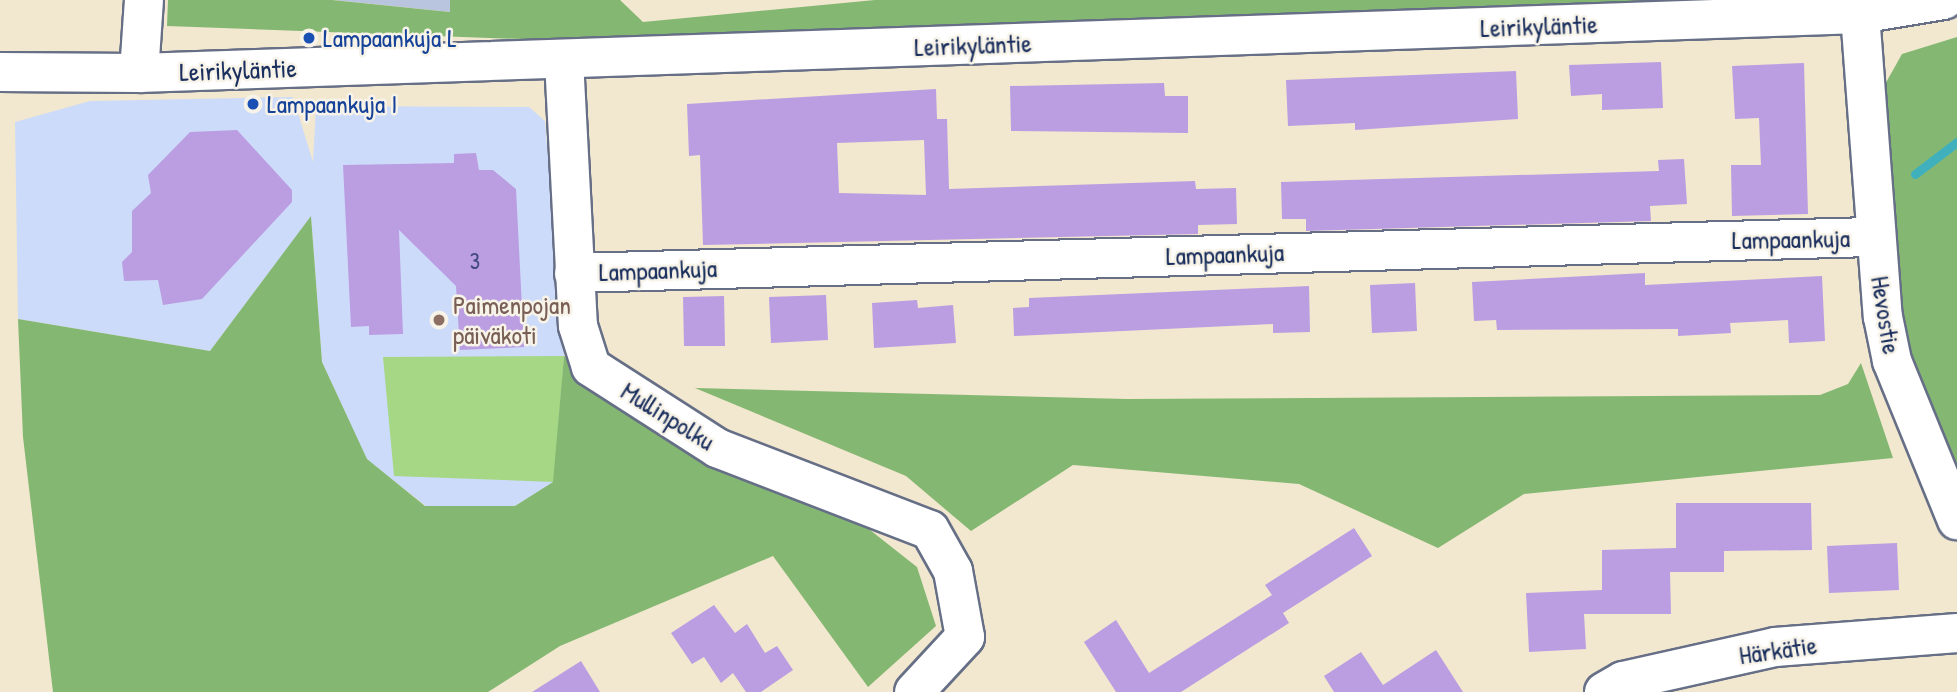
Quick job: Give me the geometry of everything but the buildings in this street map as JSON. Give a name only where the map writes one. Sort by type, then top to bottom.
[{"type":"street","points":[[139,73],[145,0]]},
{"type":"street","name":"Leirikyläntie","points":[[0,72],[139,73],[564,60],[1860,15],[1944,0]]},
{"type":"street","name":"Hevostie","points":[[1860,15],[1875,237],[1892,361],[1957,520]]},
{"type":"street","name":"Mullinpolku","points":[[564,60],[574,273],[591,367],[717,448],[930,530],[953,571],[965,637],[914,692]]},
{"type":"street","name":"Lampaankuja","points":[[574,273],[1875,237]]},
{"type":"street","name":"Härkätie","points":[[1604,692],[1622,681],[1775,647],[1957,633]]},
{"type":"shaded area","points":[[333,0],[450,0],[451,12]]},
{"type":"shaded area","points":[[293,97],[313,162],[316,106],[529,107],[545,121],[564,356],[554,482],[515,506],[426,506],[367,460],[322,362],[311,217],[210,351],[18,319],[15,122],[90,101]]},
{"type":"green space","points":[[168,0],[332,0],[450,12],[450,0],[620,0],[643,22],[875,0],[1884,0],[573,41],[167,26]]},
{"type":"green space","points":[[1957,37],[1957,469],[1902,338],[1883,88],[1902,54]]},
{"type":"green space","points":[[311,216],[322,362],[367,459],[425,506],[515,506],[553,482],[564,356],[643,420],[851,515],[917,567],[936,626],[868,687],[773,556],[560,646],[488,692],[53,692],[23,437],[18,319],[210,351]]},
{"type":"green space","points":[[564,356],[554,482],[394,476],[383,357]]},
{"type":"green space","points":[[1861,363],[1893,458],[1524,494],[1438,548],[1299,484],[1073,465],[971,531],[906,476],[695,388],[1127,399],[1820,395],[1848,384]]},
{"type":"waterway","points":[[1915,174],[1957,142]]},
{"type":"place","name":"Lampaankuja L","points":[[309,38]]},
{"type":"place","name":"Lampaankuja I","points":[[253,104]]},
{"type":"place","name":"Paimenpojan päiväkoti","points":[[439,320]]}]
